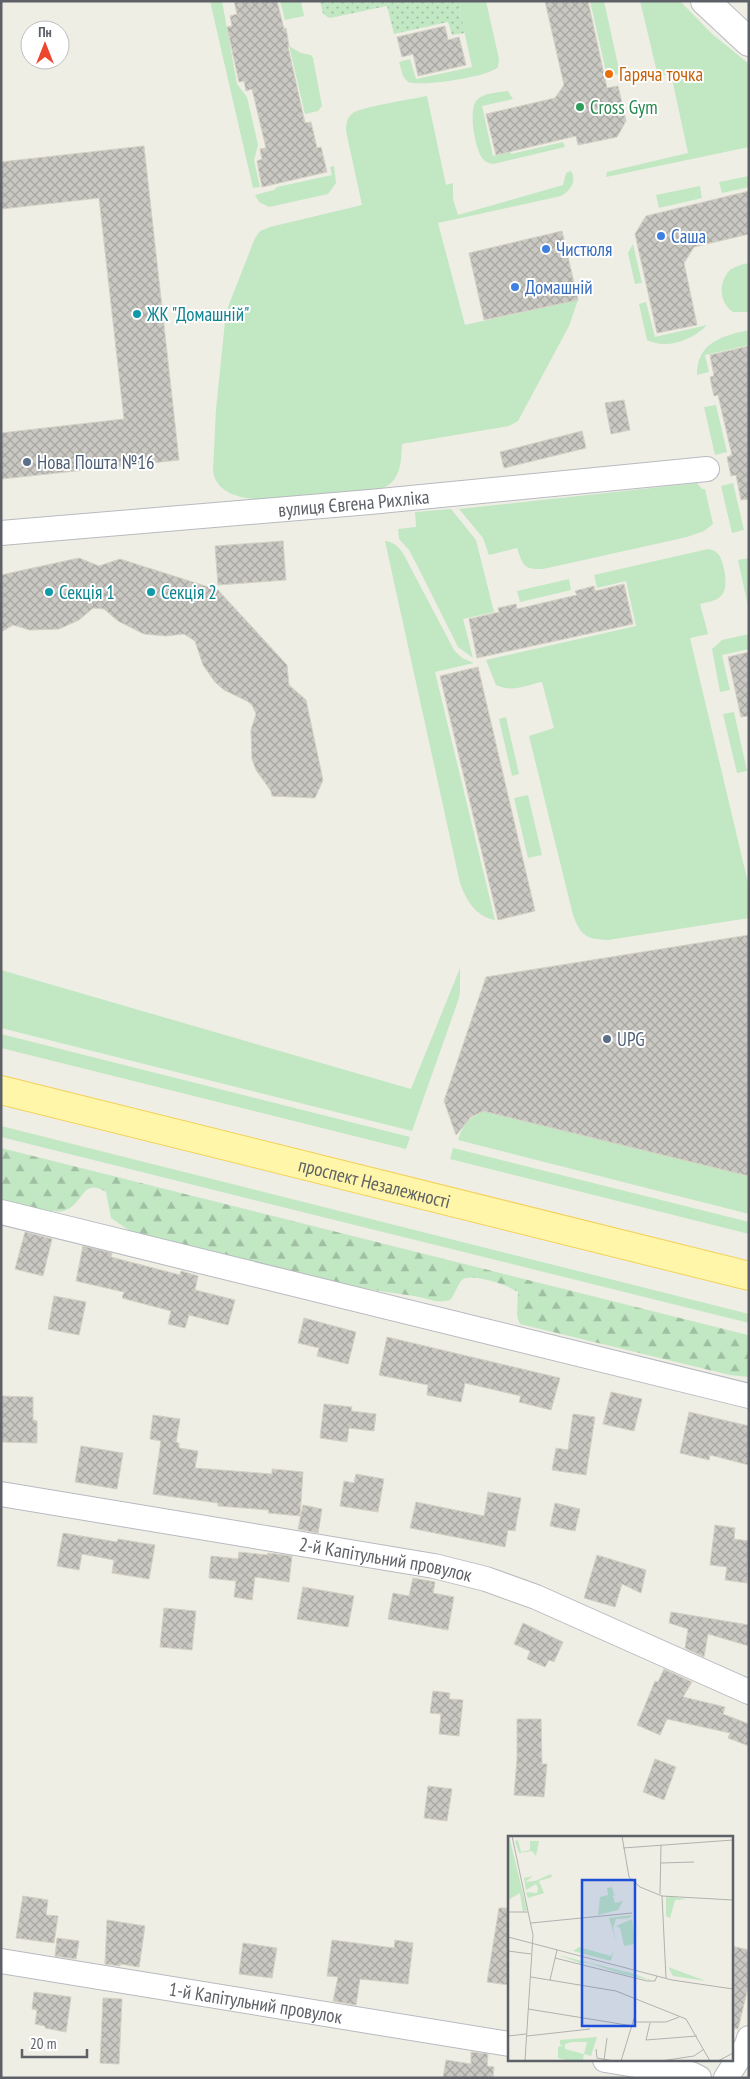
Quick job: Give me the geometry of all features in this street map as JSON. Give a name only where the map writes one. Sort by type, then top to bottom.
[{"type":"main road","name":"проспект Незалежності","points":[[1,1090],[749,1276]]},
{"type":"street","points":[[705,1],[749,42]]},
{"type":"street","name":"вулиця Євгена Рихліка","points":[[1,533],[370,502],[706,469]]},
{"type":"street","points":[[1,1212],[749,1396]]},
{"type":"street","name":"2-й Капітульний провулок","points":[[1,1494],[434,1566],[486,1580],[536,1597],[749,1692]]},
{"type":"street","name":"1-й Капітульний провулок","points":[[1,1961],[508,2044]]},
{"type":"street","points":[[726,2078],[743,2052],[749,2038]]},
{"type":"street","points":[[617,2062],[691,2074],[699,2078]]},
{"type":"green space","points":[[210,1],[222,1],[237,84],[247,97],[258,145],[254,160],[260,187],[253,188]]},
{"type":"green space","points":[[280,1],[301,1],[304,16],[285,20]]},
{"type":"green space","points":[[320,1],[460,1],[461,7],[459,8],[465,33],[452,35],[448,22],[394,34],[387,6],[330,18],[323,14]]},
{"type":"green space","points":[[460,1],[486,1],[499,59],[498,67],[482,74],[454,80],[426,83],[408,82],[403,76],[399,62],[410,59],[416,79],[472,67],[459,7],[461,7]]},
{"type":"green space","points":[[590,1],[604,1],[620,74],[607,76]]},
{"type":"green space","points":[[640,1],[681,2],[711,33],[749,64],[749,147],[606,177],[607,172],[688,153],[671,74],[658,76]]},
{"type":"green space","points":[[289,46],[301,53],[311,55],[313,58],[322,106],[318,111],[305,114]]},
{"type":"green space","points":[[508,91],[513,99],[482,106],[493,156],[510,152],[511,154],[563,142],[565,147],[493,164],[484,160],[477,147],[473,129],[473,110],[475,104],[484,95]]},
{"type":"green space","points":[[427,96],[446,185],[453,183],[453,199],[458,215],[563,185],[566,173],[571,171],[573,175],[572,185],[561,196],[438,223],[465,325],[578,300],[569,326],[518,421],[509,426],[402,444],[399,470],[395,479],[386,487],[359,493],[278,500],[260,500],[228,492],[218,483],[213,470],[216,409],[225,322],[228,307],[255,238],[260,231],[270,227],[362,205],[346,131],[349,117],[353,113],[366,108]]},
{"type":"green space","points":[[334,166],[336,183],[328,194],[269,207],[259,202],[255,195],[274,190],[277,187],[332,175],[330,167]]},
{"type":"green space","points":[[749,176],[749,187],[722,193],[719,182]]},
{"type":"green space","points":[[700,186],[702,198],[659,208],[656,195]]},
{"type":"green space","points":[[633,244],[642,283],[635,284],[628,253]]},
{"type":"green space","points":[[749,263],[749,312],[733,312],[728,308],[723,298],[723,280],[730,270],[739,265]]},
{"type":"green space","points":[[646,302],[655,337],[707,325],[695,335],[671,344],[655,343],[647,340],[639,304]]},
{"type":"green space","points":[[749,330],[749,345],[705,355],[709,372],[697,375],[701,355],[706,348],[721,338]]},
{"type":"green space","points":[[716,405],[727,452],[715,455],[704,407]]},
{"type":"green space","points":[[697,483],[702,489],[705,489],[713,524],[704,531],[687,537],[543,569],[531,569],[525,565],[517,548],[489,555],[483,538],[459,509]]},
{"type":"green space","points":[[733,483],[744,530],[732,533],[721,486]]},
{"type":"green space","points":[[451,509],[476,540],[494,612],[463,619],[473,658],[458,647],[409,550],[399,539],[398,529],[416,527],[415,512]]},
{"type":"green space","points":[[385,541],[394,544],[403,554],[454,650],[462,658],[474,663],[435,672],[495,920],[482,915],[473,907],[465,896],[460,883]]},
{"type":"green space","points":[[708,549],[716,552],[721,559],[725,575],[724,591],[718,599],[700,604],[708,634],[690,638],[749,887],[749,918],[608,940],[594,939],[582,932],[573,915],[529,736],[554,728],[542,682],[513,688],[496,685],[486,660],[636,626],[626,581],[597,588],[594,575]]},
{"type":"green space","points":[[749,558],[749,611],[738,560]]},
{"type":"green space","points":[[569,579],[571,590],[520,602],[517,591]]},
{"type":"green space","points":[[749,634],[749,649],[722,655],[730,690],[720,692],[712,649],[722,640]]},
{"type":"green space","points":[[734,712],[747,771],[737,773],[723,714]]},
{"type":"green space","points":[[506,717],[519,774],[512,776],[499,719]]},
{"type":"green space","points":[[528,795],[542,855],[528,858],[514,798]]},
{"type":"green space","points":[[460,968],[458,1001],[412,1131],[1,1028],[1,970],[411,1089]]},
{"type":"green space","points":[[1,1034],[410,1137],[406,1149],[1,1048]]},
{"type":"green space","points":[[483,1111],[749,1176],[749,1214],[458,1140],[467,1122]]},
{"type":"green space","points":[[1,1126],[749,1314],[749,1323],[1,1137]]},
{"type":"green space","points":[[1,1148],[748,1335],[749,1377],[730,1375],[520,1324],[517,1315],[518,1292],[507,1286],[490,1281],[466,1278],[460,1282],[450,1300],[436,1301],[359,1287],[133,1233],[111,1218],[106,1192],[98,1188],[88,1189],[72,1207],[60,1211],[44,1210],[1,1199]]},
{"type":"green space","points":[[453,1148],[749,1222],[749,1234],[450,1159]]},
{"type":"building","points":[[234,1],[277,1],[284,29],[286,28],[288,47],[305,123],[311,122],[317,148],[321,147],[327,172],[262,187],[257,161],[262,159],[260,149],[266,148],[252,89],[246,91],[244,81],[239,82],[227,27],[232,26],[230,16],[237,14]]},
{"type":"building","points":[[545,1],[588,1],[607,88],[618,86],[626,121],[617,137],[578,145],[576,136],[496,155],[486,114],[555,98],[564,85]]},
{"type":"building","points":[[445,26],[448,40],[459,37],[466,65],[418,76],[413,54],[402,57],[397,37]]},
{"type":"building","name":"ЖК \"Домашній\"","points":[[144,146],[179,460],[1,479],[1,433],[124,419],[99,198],[1,209],[1,162]]},
{"type":"building","points":[[749,191],[749,234],[694,247],[684,263],[697,325],[657,333],[635,234],[646,216]]},
{"type":"building","points":[[562,231],[578,300],[484,320],[469,253]]},
{"type":"building","points":[[749,346],[749,499],[741,500],[736,475],[731,476],[727,457],[732,455],[718,395],[714,396],[712,387],[710,377],[714,376],[710,355]]},
{"type":"building","points":[[624,400],[630,430],[611,434],[605,403]]},
{"type":"building","points":[[582,431],[586,448],[504,468],[500,452]]},
{"type":"building","points":[[283,541],[286,580],[218,585],[215,546]]},
{"type":"building","points":[[79,558],[99,566],[120,559],[218,590],[287,665],[289,685],[306,700],[323,780],[315,798],[272,796],[271,791],[256,770],[252,759],[251,730],[256,714],[252,705],[224,690],[215,682],[203,665],[195,641],[184,634],[166,636],[144,634],[118,621],[104,609],[93,608],[79,620],[59,629],[30,630],[13,625],[1,632],[1,575]]},
{"type":"building","points":[[624,584],[633,624],[477,658],[469,619],[499,612],[498,608],[516,604],[517,609],[577,595],[575,591],[594,586],[595,591]]},
{"type":"building","points":[[749,652],[749,716],[741,717],[728,657]]},
{"type":"building","points":[[478,667],[535,911],[498,920],[440,676]]},
{"type":"building","name":"UPG","points":[[749,935],[749,1176],[483,1111],[471,1117],[456,1135],[444,1101],[486,977]]},
{"type":"building","points":[[25,1232],[52,1239],[43,1276],[15,1269]]},
{"type":"building","points":[[83,1246],[112,1253],[111,1257],[180,1275],[181,1271],[198,1276],[195,1290],[235,1300],[228,1325],[189,1315],[185,1328],[168,1324],[171,1311],[122,1298],[124,1292],[76,1281]]},
{"type":"building","points":[[54,1296],[86,1302],[79,1335],[48,1329]]},
{"type":"building","points":[[304,1318],[356,1332],[348,1364],[317,1356],[319,1348],[298,1343]]},
{"type":"building","points":[[387,1337],[560,1378],[551,1410],[519,1402],[521,1396],[465,1383],[461,1402],[427,1395],[428,1385],[379,1375]]},
{"type":"building","points":[[611,1392],[642,1399],[634,1431],[603,1424]]},
{"type":"building","points":[[1,1396],[33,1397],[33,1420],[37,1421],[37,1443],[1,1442]]},
{"type":"building","points":[[324,1404],[352,1407],[351,1411],[376,1414],[374,1431],[349,1428],[347,1442],[320,1438]]},
{"type":"building","points":[[689,1412],[749,1426],[749,1465],[710,1455],[709,1460],[680,1453]]},
{"type":"building","points":[[573,1414],[595,1417],[586,1475],[552,1470],[556,1448],[568,1450]]},
{"type":"building","points":[[153,1415],[180,1419],[176,1442],[179,1443],[179,1448],[198,1451],[195,1468],[272,1474],[272,1469],[303,1472],[300,1516],[268,1513],[269,1510],[218,1506],[218,1503],[153,1494],[161,1441],[150,1439]]},
{"type":"building","points":[[81,1446],[123,1453],[117,1489],[75,1482]]},
{"type":"building","points":[[356,1474],[384,1479],[378,1512],[340,1506],[344,1481],[354,1483]]},
{"type":"building","points":[[488,1492],[521,1498],[515,1531],[508,1530],[505,1547],[410,1528],[416,1502],[484,1516]]},
{"type":"building","points":[[555,1503],[580,1509],[575,1531],[550,1526]]},
{"type":"building","points":[[303,1505],[322,1509],[318,1533],[298,1529]]},
{"type":"building","points":[[715,1525],[735,1528],[734,1539],[749,1541],[747,1583],[725,1580],[727,1567],[710,1565]]},
{"type":"building","points":[[63,1533],[117,1542],[118,1539],[155,1545],[149,1579],[112,1573],[114,1560],[82,1554],[79,1570],[57,1566]]},
{"type":"building","points":[[239,1552],[292,1556],[289,1582],[255,1577],[252,1600],[234,1597],[236,1581],[209,1578],[211,1556],[238,1559]]},
{"type":"building","points":[[597,1555],[646,1570],[641,1593],[622,1584],[615,1607],[584,1598]]},
{"type":"building","points":[[413,1578],[435,1582],[433,1593],[454,1597],[448,1630],[388,1619],[393,1593],[409,1596]]},
{"type":"building","points":[[303,1587],[354,1596],[348,1627],[297,1619]]},
{"type":"building","points":[[164,1608],[196,1611],[192,1650],[160,1647]]},
{"type":"building","points":[[671,1612],[749,1625],[749,1646],[708,1634],[704,1657],[685,1648],[688,1629],[669,1623]]},
{"type":"building","points":[[523,1623],[563,1642],[554,1662],[549,1660],[545,1667],[527,1659],[530,1651],[514,1644]]},
{"type":"building","points":[[664,1669],[692,1682],[683,1697],[725,1707],[723,1714],[749,1724],[749,1746],[728,1738],[730,1733],[667,1719],[660,1735],[637,1725],[655,1681],[658,1682]]},
{"type":"building","points":[[433,1691],[450,1693],[449,1699],[463,1700],[459,1736],[439,1734],[441,1714],[430,1713]]},
{"type":"building","points":[[517,1719],[541,1719],[542,1764],[547,1764],[544,1797],[514,1795],[517,1760]]},
{"type":"building","points":[[655,1759],[676,1767],[664,1800],[643,1792]]},
{"type":"building","points":[[428,1786],[452,1789],[447,1821],[424,1818]]},
{"type":"building","points":[[23,1896],[48,1900],[46,1915],[58,1916],[54,1943],[16,1938]]},
{"type":"building","points":[[499,1908],[508,1908],[508,1985],[487,1982]]},
{"type":"building","points":[[107,1920],[145,1926],[139,1967],[105,1964]]},
{"type":"building","points":[[57,1938],[79,1941],[76,1959],[55,1956]]},
{"type":"building","points":[[332,1940],[394,1948],[395,1940],[413,1943],[408,1984],[360,1979],[356,2005],[333,2001],[338,1977],[327,1976]]},
{"type":"building","points":[[243,1943],[277,1948],[272,1978],[239,1974]]},
{"type":"building","points":[[732,1946],[749,1950],[749,1983],[738,2029],[732,2028]]},
{"type":"building","points":[[34,1992],[71,1997],[66,2032],[35,2024],[37,2010],[32,2009]]},
{"type":"building","points":[[103,1998],[122,1999],[119,2064],[100,2063]]},
{"type":"building","points":[[471,2052],[488,2054],[487,2066],[494,2067],[493,2078],[443,2078],[446,2060],[471,2064]]},
{"type":"place","name":"Гаряча точка","points":[[609,74]]},
{"type":"place","name":"Cross Gym","points":[[580,107]]},
{"type":"place","name":"Саша","points":[[661,236]]},
{"type":"place","name":"Чистюля","points":[[546,249]]},
{"type":"place","name":"Домашній","points":[[515,287]]},
{"type":"place","name":"ЖК \"Домашній\"","points":[[137,314]]},
{"type":"place","name":"Нова Пошта №16","points":[[27,462]]},
{"type":"place","name":"Секція 1","points":[[49,592]]},
{"type":"place","name":"Секція 2","points":[[151,592]]},
{"type":"place","name":"UPG","points":[[607,1039]]}]
